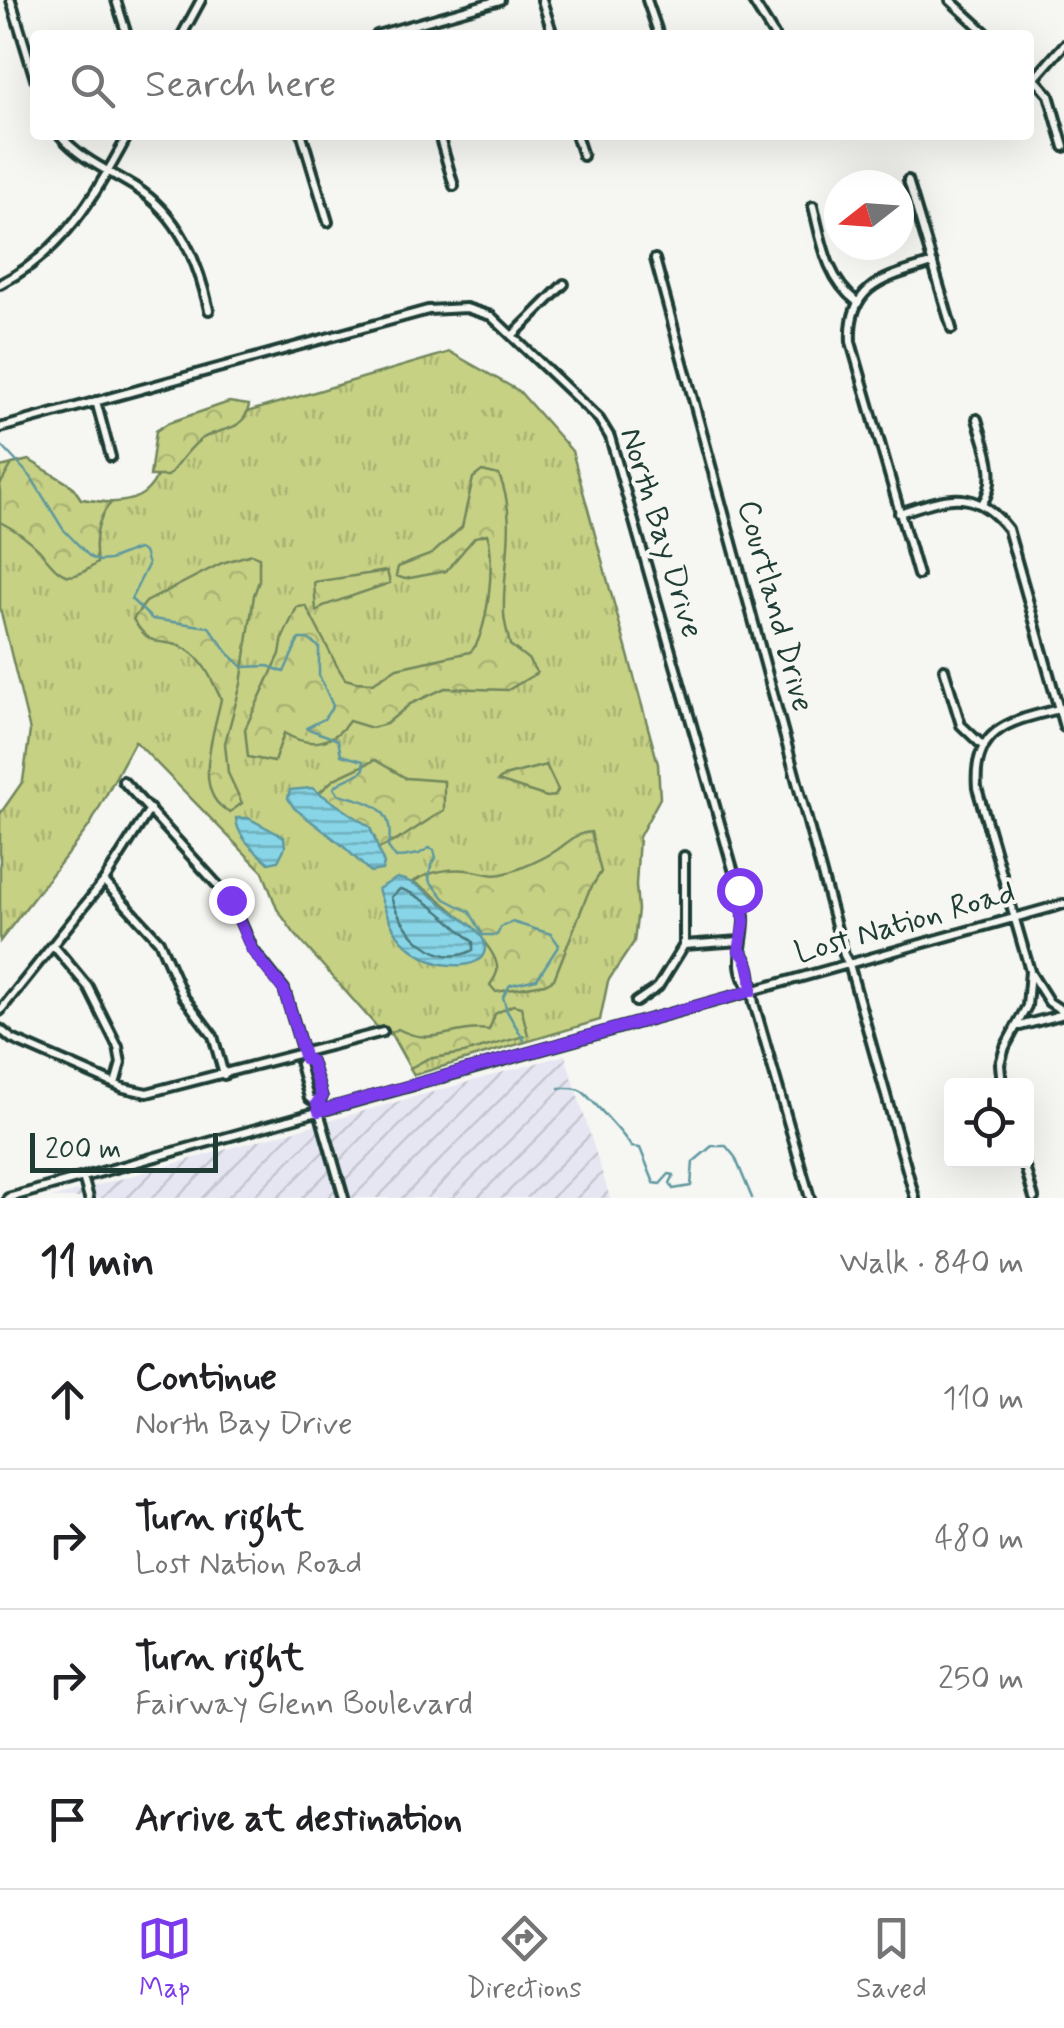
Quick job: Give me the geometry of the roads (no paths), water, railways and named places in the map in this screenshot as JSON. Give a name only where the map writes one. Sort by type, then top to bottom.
[{"type":"street","points":[[11,0],[30,63]]},
{"type":"street","points":[[116,0],[125,30]]},
{"type":"street","points":[[185,30],[201,0]]},
{"type":"street","points":[[410,30],[500,0]]},
{"type":"street","points":[[542,0],[551,30]]},
{"type":"street","points":[[647,0],[656,30]]},
{"type":"street","points":[[752,0],[771,30]]},
{"type":"street","points":[[950,0],[983,30]]},
{"type":"street","points":[[1034,73],[1064,45]]},
{"type":"street","points":[[1034,77],[1049,95],[1064,146]]},
{"type":"street","points":[[65,140],[108,174],[139,189],[170,218],[193,256],[209,310]]},
{"type":"street","points":[[0,284],[54,247],[81,216],[125,140]]},
{"type":"street","points":[[303,140],[328,222]]},
{"type":"street","points":[[440,140],[454,186]]},
{"type":"street","points":[[578,140],[584,156]]},
{"type":"street","points":[[914,200],[952,329]]},
{"type":"street","points":[[812,206],[837,284],[858,302]]},
{"type":"street","name":"Courtland Drive","points":[[655,259],[843,953],[850,964],[915,1198]]},
{"type":"street","points":[[918,575],[851,342],[850,322],[858,302],[882,278],[933,263]]},
{"type":"street","points":[[513,335],[564,284]]},
{"type":"street","name":"North Bay Drive","points":[[0,428],[449,306],[491,316],[513,335],[599,420],[610,437],[739,890],[744,922],[739,946],[752,981],[751,991],[810,1198]]},
{"type":"street","points":[[96,401],[111,457]]},
{"type":"street","points":[[977,418],[992,469],[992,486],[982,504]]},
{"type":"street","points":[[899,513],[954,498],[982,504],[1008,529],[1064,727]]},
{"type":"street","points":[[944,669],[961,725],[984,746]]},
{"type":"street","points":[[1058,708],[1008,722],[995,731],[975,770],[1030,971],[1049,1002],[1064,1013]]},
{"type":"street","points":[[123,781],[231,900],[252,950],[284,990],[304,1056],[300,1064],[309,1098],[318,1107],[344,1198]]},
{"type":"street","points":[[0,1011],[104,881],[150,810]]},
{"type":"street","points":[[636,1002],[658,987],[684,944],[684,856]]},
{"type":"street","points":[[104,881],[159,942],[183,996],[212,1036],[224,1075]]},
{"type":"street","name":"Lost Nation Road","points":[[8,1198],[318,1107],[1064,904]]},
{"type":"street","points":[[684,944],[739,946]]},
{"type":"street","points":[[52,945],[88,987],[120,1052],[115,1084]]},
{"type":"street","points":[[1001,1078],[1005,1047],[1026,1006],[1030,971]]},
{"type":"street","points":[[1018,1026],[1064,1013]]},
{"type":"street","points":[[0,1029],[115,1084],[154,1092],[304,1056],[383,1032]]},
{"type":"street","points":[[1025,1168],[1034,1198]]},
{"type":"street","points":[[83,1178],[89,1198]]},
{"type":"water","points":[[312,788],[370,827],[384,864],[382,870],[370,872],[294,808],[288,798],[290,790]]},
{"type":"water","points":[[236,818],[248,818],[284,837],[285,847],[278,861],[269,863],[243,838]]},
{"type":"water","points":[[397,878],[418,886],[472,926],[484,942],[483,955],[471,963],[446,965],[418,954],[401,939],[378,889]]},
{"type":"waterway","points":[[0,444],[31,477],[63,529],[90,557],[99,561],[138,549],[144,552],[148,565],[131,599],[152,619],[209,627],[243,667],[268,666],[284,672],[299,639],[308,639],[319,647],[319,675],[333,706],[324,719],[306,728],[338,740],[341,755],[363,761],[364,769],[334,788],[338,794],[371,804],[385,815],[389,823],[388,847],[396,858],[434,850],[436,858],[429,880],[445,899],[470,912],[483,935],[497,935],[501,927],[512,922],[551,934],[559,945],[537,979],[510,985],[503,997],[524,1040]]},
{"type":"waterway","points":[[559,1088],[583,1092],[631,1147],[640,1148],[654,1183],[660,1184],[669,1174],[674,1175],[670,1183],[673,1189],[691,1186],[693,1162],[712,1146],[726,1146],[735,1157],[752,1198]]}]
